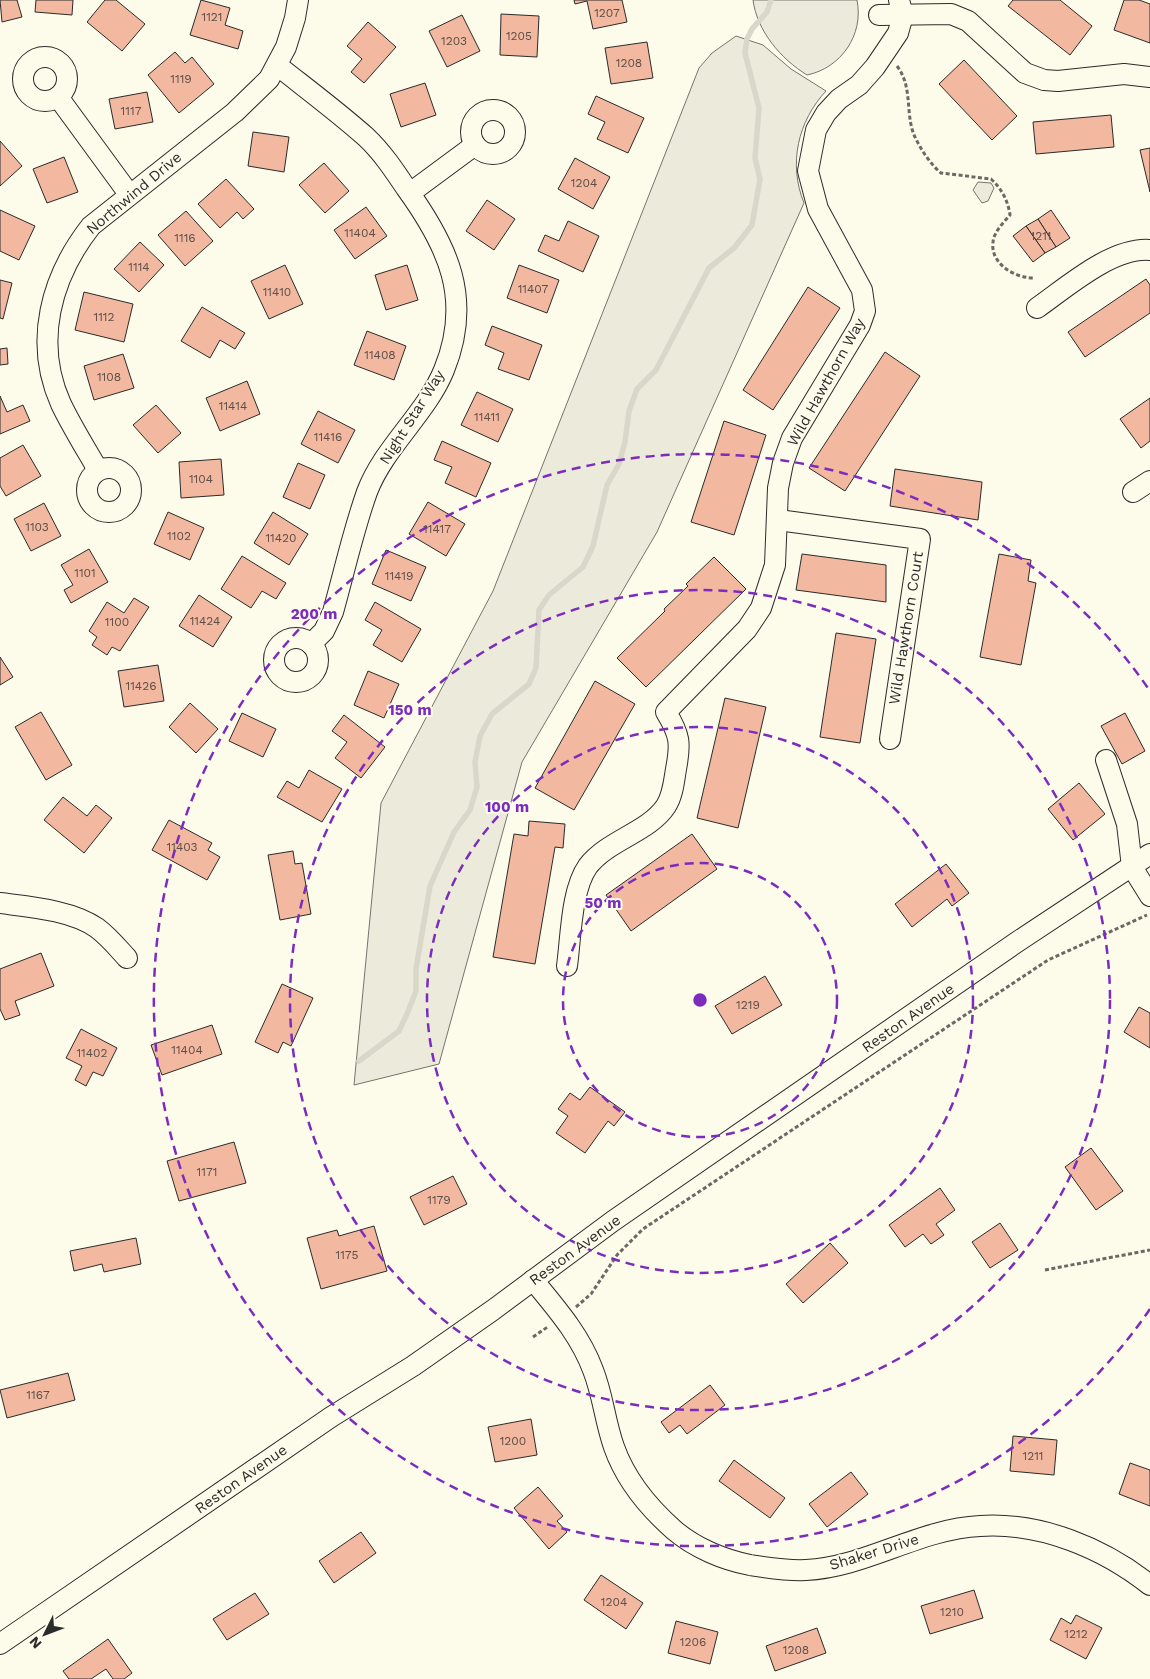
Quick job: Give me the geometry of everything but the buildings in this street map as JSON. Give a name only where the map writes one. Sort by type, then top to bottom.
[{"type":"street","name":"Northwind Drive","points":[[98,470],[61,404],[52,379],[48,349],[48,322],[53,295],[62,269],[74,248],[91,226],[129,194],[235,112],[269,79],[278,66],[291,33],[298,0]]},
{"type":"street","points":[[885,50],[876,7],[956,7],[968,22],[1025,73],[1044,80],[1058,81],[1124,74],[1150,77]]},
{"type":"street","name":"Wild Hawthorn Way","points":[[567,966],[578,884],[588,867],[600,853],[654,818],[666,807],[671,795],[680,747],[678,731],[666,712],[747,628],[762,608],[775,565],[778,488],[783,463],[792,438],[860,325],[865,311],[862,290],[818,209],[812,190],[808,171],[814,137],[826,113],[839,99],[859,85],[875,67],[898,33],[901,8]]},
{"type":"street","name":"Night Star Way","points":[[278,66],[367,138],[383,155],[410,193],[444,247],[452,270],[456,297],[456,322],[452,346],[437,383],[379,470],[368,492],[333,612],[324,630],[312,644]]},
{"type":"street","points":[[58,97],[129,194]]},
{"type":"street","points":[[410,193],[475,145]]},
{"type":"street","points":[[1037,308],[1107,261],[1127,253],[1150,250]]},
{"type":"street","name":"Wild Hawthorn Court","points":[[778,520],[920,539],[890,739]]},
{"type":"street","points":[[1106,760],[1127,824],[1132,867],[1150,896]]},
{"type":"street","name":"Reston Avenue","points":[[0,1644],[331,1417],[413,1366],[613,1221],[1017,942],[1150,854]]},
{"type":"street","points":[[0,903],[70,917],[89,924],[113,942],[127,958]]},
{"type":"street","name":"Shaker Drive","points":[[533,1280],[563,1316],[580,1342],[593,1370],[613,1446],[622,1468],[637,1491],[657,1515],[677,1532],[711,1553],[736,1562],[779,1570],[807,1570],[842,1564],[946,1530],[1000,1525],[1072,1541],[1108,1556],[1129,1569],[1150,1586]]},
{"type":"path","points":[[885,50],[901,71],[907,86],[914,134],[928,158],[941,174],[991,179],[996,183],[1008,202],[1010,215],[996,232],[992,242],[994,252],[999,262],[1014,275],[1034,278]]},
{"type":"path","points":[[533,1337],[591,1294],[617,1254],[643,1229],[1048,960],[1128,925],[1150,913]]},
{"type":"path","points":[[1045,1270],[1150,1250]]},
{"type":"shaded area","points":[[753,0],[857,0],[857,26],[847,48],[840,57],[819,71],[807,75],[788,61],[772,43],[759,23]]},
{"type":"shaded area","points":[[736,36],[763,45],[791,69],[826,91],[808,116],[798,144],[797,173],[804,203],[657,532],[522,762],[439,1064],[354,1085],[381,803],[493,591],[699,68],[712,53]]},
{"type":"shaded area","points":[[978,182],[991,183],[994,188],[988,201],[982,203],[973,190]]},
{"type":"waterway","points":[[359,1061],[399,1031],[407,1014],[416,991],[416,969],[430,886],[454,832],[470,810],[477,787],[475,762],[480,736],[492,714],[529,684],[536,668],[539,610],[549,595],[583,567],[593,546],[607,485],[619,464],[625,442],[629,411],[637,389],[656,370],[709,268],[734,248],[752,225],[760,179],[755,158],[759,108],[745,53],[747,39],[752,29],[767,12],[771,0]]}]
